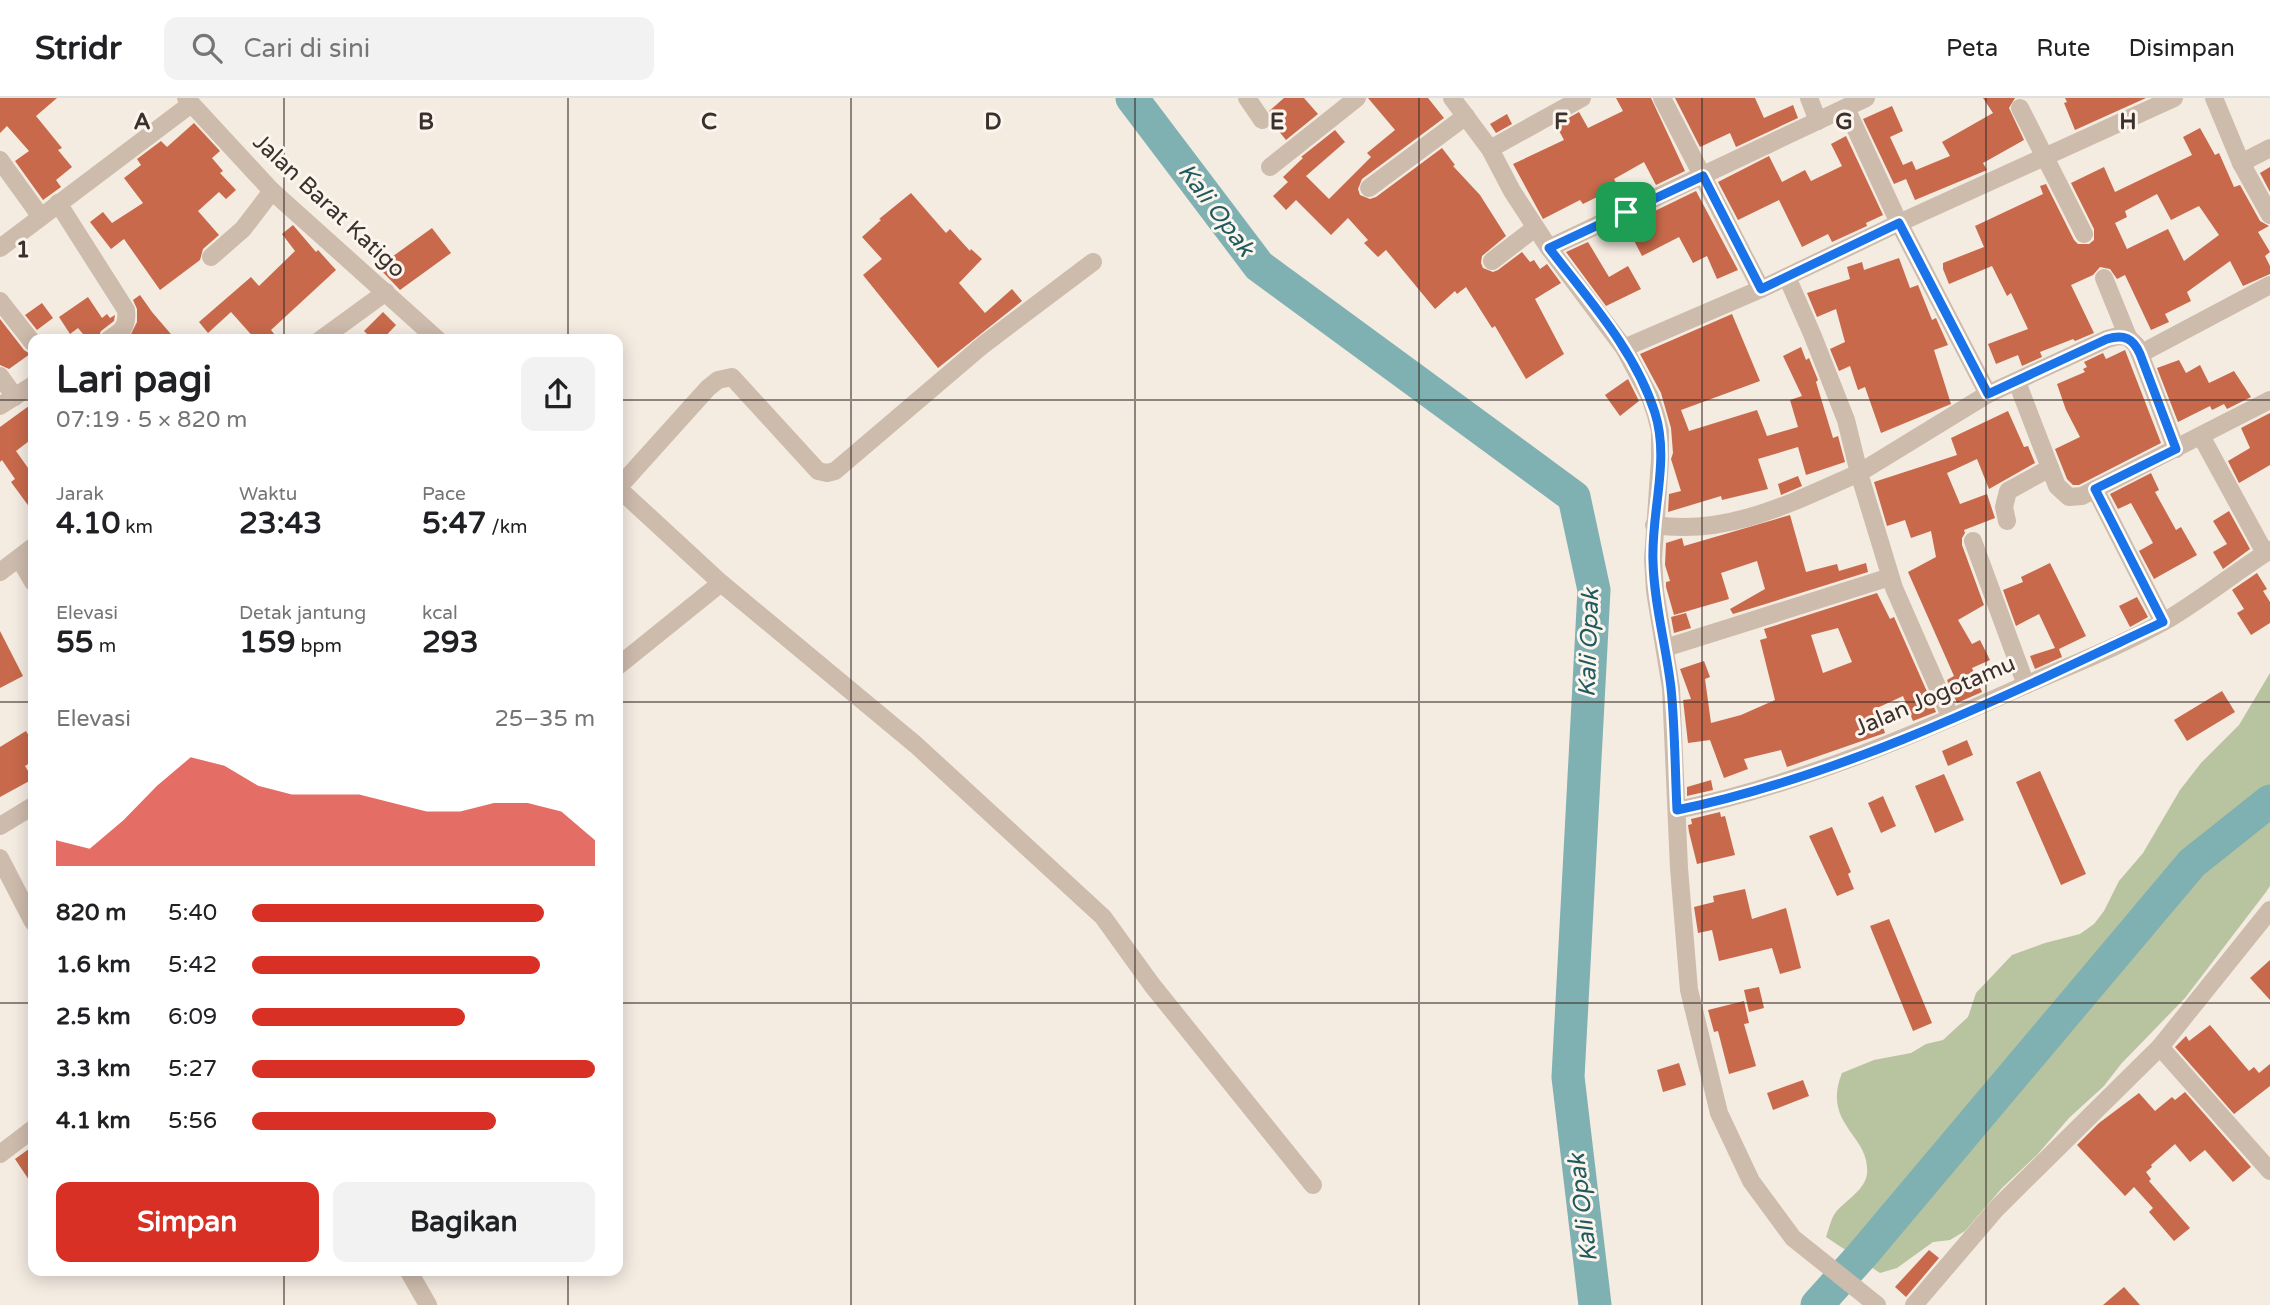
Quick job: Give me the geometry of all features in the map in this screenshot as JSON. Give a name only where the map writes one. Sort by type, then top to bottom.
[{"type":"street","points":[[1247,98],[1262,120]]},
{"type":"street","points":[[1270,167],[1356,98]]},
{"type":"street","points":[[1452,98],[1490,149],[1535,228],[1625,348],[1650,397],[1660,431],[1660,472],[1653,559],[1655,591],[1671,688],[1679,868],[1689,990],[1719,1113],[1751,1181],[1793,1238],[1877,1305]]},
{"type":"street","points":[[1490,149],[1582,98]]},
{"type":"street","points":[[1662,98],[1761,289]]},
{"type":"street","points":[[1809,98],[1818,121]]},
{"type":"street","points":[[1549,248],[1867,98]]},
{"type":"street","points":[[1625,348],[1761,289],[2174,98]]},
{"type":"street","points":[[2214,98],[2241,163],[2270,215]]},
{"type":"street","points":[[0,248],[188,101]]},
{"type":"street","name":"Jalan Barat Katigo","points":[[188,101],[272,191],[432,334]]},
{"type":"street","points":[[1846,108],[1899,223],[1988,394]]},
{"type":"street","points":[[2020,108],[2084,234]]},
{"type":"street","points":[[1369,188],[1466,116]]},
{"type":"street","points":[[2241,163],[2270,148]]},
{"type":"street","points":[[0,160],[41,217]]},
{"type":"street","points":[[211,257],[243,229],[272,191]]},
{"type":"street","points":[[58,203],[126,310],[128,323],[117,334]]},
{"type":"street","points":[[1492,261],[1535,228]]},
{"type":"street","points":[[623,482],[708,388],[718,380],[732,377],[818,471],[835,471],[983,345],[1093,262]]},
{"type":"street","points":[[1787,277],[1846,420],[1890,577],[1906,620],[1951,718]]},
{"type":"street","points":[[2104,278],[2128,337],[2140,354],[2176,449]]},
{"type":"street","points":[[2140,354],[2270,285]]},
{"type":"street","points":[[328,334],[386,292]]},
{"type":"street","points":[[0,301],[28,337]]},
{"type":"street","points":[[1654,525],[1693,527],[1756,517],[1777,510],[1859,472],[1988,394],[2107,339],[2128,337]]},
{"type":"street","points":[[0,376],[7,401],[28,388]]},
{"type":"street","points":[[2017,382],[2057,486],[2069,497],[2082,496],[2270,400]]},
{"type":"street","points":[[2201,436],[2267,551]]},
{"type":"street","points":[[2007,521],[2004,502],[2008,491],[2050,468]]},
{"type":"street","points":[[2095,489],[2163,622]]},
{"type":"street","points":[[623,493],[721,583],[916,745],[1103,917],[1152,985],[1313,1185]]},
{"type":"street","points":[[1973,541],[2026,685]]},
{"type":"street","name":"Jalan Jogotamu","points":[[1677,810],[1726,800],[1785,781],[1885,746],[1951,718],[2163,622],[2267,551]]},
{"type":"street","points":[[12,559],[28,577]]},
{"type":"street","points":[[1665,648],[1890,577]]},
{"type":"street","points":[[623,662],[721,583]]},
{"type":"street","points":[[0,826],[28,809]]},
{"type":"street","points":[[0,858],[28,912]]},
{"type":"street","points":[[1914,1305],[1997,1208],[2160,1047],[2270,910]]},
{"type":"street","points":[[2160,1047],[2270,1171]]},
{"type":"street","points":[[0,1154],[28,1133]]},
{"type":"street","points":[[411,1276],[428,1305]]},
{"type":"green space","points":[[2270,673],[2270,886],[2185,998],[2121,1064],[2104,1086],[2069,1118],[2037,1155],[2002,1188],[1965,1231],[1950,1240],[1933,1242],[1897,1268],[1880,1273],[1826,1237],[1834,1214],[1859,1190],[1867,1174],[1862,1149],[1842,1118],[1838,1105],[1837,1091],[1842,1073],[1874,1060],[1911,1053],[1926,1044],[1943,1040],[1968,1017],[1976,993],[2012,955],[2080,934],[2094,924],[2104,911],[2119,881],[2143,853],[2180,790],[2201,763],[2239,725]]},
{"type":"building","points":[[0,98],[57,98],[36,116],[62,148],[58,150],[72,167],[56,180],[61,187],[43,200],[15,161],[29,151],[7,126],[0,133]]},
{"type":"building","points":[[1284,98],[1304,98],[1318,114],[1286,140],[1273,124],[1269,111]]},
{"type":"building","points":[[1368,98],[1428,98],[1444,118],[1362,179],[1358,189],[1360,195],[1370,199],[1376,197],[1442,148],[1455,165],[1453,166],[1480,195],[1506,236],[1482,256],[1483,268],[1493,272],[1498,270],[1522,252],[1530,262],[1534,260],[1540,269],[1547,264],[1561,283],[1535,299],[1564,354],[1526,379],[1495,326],[1492,328],[1466,287],[1457,294],[1455,291],[1435,309],[1386,250],[1378,257],[1364,243],[1368,240],[1348,218],[1331,235],[1296,200],[1286,210],[1273,196],[1288,182],[1283,177],[1303,158],[1301,157],[1335,130],[1345,142],[1306,176],[1329,199],[1371,157],[1367,153],[1395,130]]},
{"type":"building","points":[[1616,98],[1651,98],[1685,171],[1656,185],[1644,162],[1614,179],[1625,199],[1608,207],[1601,195],[1583,204],[1580,200],[1543,219],[1513,164],[1564,140],[1556,125],[1579,112],[1588,128],[1623,111]]},
{"type":"building","points":[[1675,98],[1755,98],[1764,118],[1793,105],[1798,118],[1736,147],[1730,133],[1700,147]]},
{"type":"building","points":[[1983,98],[2015,98],[2009,108],[2024,140],[1983,163],[1987,170],[1915,200],[1906,179],[1894,184],[1863,119],[1892,106],[1903,131],[1890,137],[1903,165],[1912,161],[1916,170],[1950,156],[1942,142],[1993,113]]},
{"type":"building","points":[[2065,98],[2146,98],[2075,130],[2064,103],[2067,102]]},
{"type":"building","points":[[1507,114],[1512,124],[1496,133],[1490,124]]},
{"type":"building","points":[[194,123],[220,151],[212,158],[223,171],[220,173],[236,190],[226,199],[219,192],[198,211],[219,235],[203,249],[200,260],[160,290],[124,239],[111,249],[90,222],[103,212],[112,223],[143,203],[124,178],[141,165],[137,159],[161,141],[167,147]]},
{"type":"building","points":[[2200,128],[2215,155],[2219,153],[2234,187],[2240,185],[2260,221],[2269,226],[2258,232],[2270,252],[2265,256],[2270,266],[2270,274],[2243,286],[2230,261],[2187,292],[2191,301],[2165,314],[2169,322],[2151,330],[2125,275],[2117,279],[2110,269],[2100,267],[2093,275],[2071,285],[2094,333],[2040,352],[2042,357],[2022,366],[2018,355],[1996,364],[1988,344],[2028,329],[2011,293],[2007,296],[1992,266],[1949,284],[1943,263],[1984,247],[1975,226],[2043,194],[2040,186],[2046,184],[2074,240],[2078,244],[2089,244],[2094,240],[2094,229],[2071,183],[2104,167],[2115,192],[2192,155],[2183,137]],"holes":[[[2157,194],[2171,220],[2199,206],[2219,235],[2184,261],[2168,229],[2127,249],[2115,223],[2127,217],[2125,211]]]},
{"type":"building","points":[[1846,136],[1883,215],[1866,223],[1867,226],[1832,242],[1828,234],[1802,247],[1779,200],[1738,220],[1718,182],[1769,156],[1782,182],[1805,170],[1811,181],[1842,166],[1831,144]]},
{"type":"building","points":[[2270,167],[2270,192],[2260,173]]},
{"type":"building","points":[[1696,191],[1738,270],[1717,279],[1707,256],[1693,263],[1679,237],[1642,256],[1626,225]]},
{"type":"building","points":[[911,193],[946,233],[950,229],[970,251],[971,249],[982,259],[959,283],[985,313],[1012,289],[1022,301],[938,368],[863,275],[882,259],[862,237]]},
{"type":"building","points":[[293,225],[336,270],[271,330],[274,334],[251,334],[231,312],[208,333],[199,322],[251,277],[259,286],[295,251],[282,234]]},
{"type":"building","points":[[432,228],[451,253],[400,290],[378,267]]},
{"type":"building","points":[[1588,242],[1609,277],[1628,266],[1641,289],[1606,306],[1566,252]]},
{"type":"building","points":[[1899,258],[1910,288],[1918,285],[1932,320],[1936,318],[1948,345],[1934,350],[1951,404],[1881,433],[1865,387],[1858,390],[1850,366],[1839,371],[1830,349],[1845,342],[1836,309],[1817,317],[1807,293],[1850,279],[1847,267],[1862,262],[1864,270]]},
{"type":"building","points":[[140,295],[171,334],[131,334],[137,322],[137,309],[133,300]]},
{"type":"building","points":[[88,297],[102,318],[107,314],[110,318],[115,315],[114,321],[100,334],[83,334],[78,328],[70,334],[59,317]]},
{"type":"building","points":[[42,303],[53,318],[37,330],[25,315]]},
{"type":"building","points":[[383,312],[396,325],[388,334],[367,334],[364,331]]},
{"type":"building","points":[[1732,314],[1760,381],[1681,410],[1689,431],[1757,410],[1767,436],[1798,427],[1790,400],[1802,396],[1783,356],[1801,347],[1818,380],[1816,382],[1833,438],[1838,436],[1845,462],[1806,475],[1798,447],[1758,459],[1768,489],[1722,500],[1721,496],[1668,512],[1669,494],[1681,491],[1671,459],[1671,428],[1661,393],[1640,354]]},
{"type":"building","points":[[0,319],[28,355],[9,369],[0,365]]},
{"type":"building","points":[[2125,350],[2161,443],[2079,485],[2073,485],[2067,479],[2055,449],[2080,437],[2057,384],[2085,372],[2083,369],[2087,367],[2084,362],[2103,353],[2106,359]]},
{"type":"building","points":[[2179,360],[2186,373],[2200,365],[2209,383],[2234,371],[2251,397],[2227,409],[2224,404],[2212,410],[2210,406],[2178,422],[2157,368]]},
{"type":"building","points":[[1628,379],[1639,401],[1620,416],[1605,395]]},
{"type":"building","points":[[28,407],[28,442],[16,451],[28,468],[28,505],[11,482],[15,479],[2,460],[0,462],[0,427]]},
{"type":"building","points":[[2008,411],[2024,447],[2028,446],[2035,463],[1989,489],[1977,459],[1947,473],[1960,504],[1987,494],[1995,518],[1964,530],[1962,538],[1962,545],[1984,605],[1958,620],[1972,644],[1980,640],[1990,660],[1972,668],[1982,692],[1957,703],[1947,680],[1954,676],[1908,572],[1936,557],[1931,531],[1911,538],[1905,520],[1887,526],[1874,482],[1957,455],[1951,438]]},
{"type":"building","points":[[2270,413],[2270,465],[2239,483],[2228,461],[2250,448],[2241,428]]},
{"type":"building","points":[[2151,473],[2159,490],[2155,492],[2176,530],[2181,527],[2197,555],[2154,579],[2139,551],[2153,543],[2131,503],[2118,509],[2110,494]]},
{"type":"building","points":[[1798,476],[1802,486],[1781,495],[1778,484]]},
{"type":"building","points":[[2229,511],[2250,549],[2223,569],[2213,552],[2227,544],[2213,521]]},
{"type":"building","points":[[1790,515],[1806,572],[1837,564],[1839,571],[1866,563],[1868,572],[1733,614],[1730,609],[1765,589],[1757,561],[1721,573],[1729,599],[1674,615],[1666,587],[1666,582],[1670,581],[1665,565],[1666,543],[1682,538],[1684,546]]},
{"type":"building","points":[[2050,563],[2086,636],[2059,649],[2062,657],[2035,669],[2030,656],[2055,648],[2039,614],[2016,626],[2003,590],[2023,582],[2021,577]]},
{"type":"building","points":[[2257,573],[2267,589],[2263,591],[2270,602],[2270,623],[2251,635],[2237,613],[2244,609],[2232,590]]},
{"type":"building","points":[[1877,593],[1890,619],[1894,617],[1936,712],[1913,721],[1903,696],[1877,708],[1885,733],[1787,767],[1781,750],[1744,759],[1748,769],[1724,778],[1710,740],[1688,743],[1683,700],[1691,699],[1680,669],[1704,661],[1710,677],[1705,679],[1711,723],[1741,715],[1775,700],[1760,640],[1767,638],[1764,629]],"holes":[[[1838,628],[1852,662],[1823,673],[1811,635]]]},
{"type":"building","points":[[2137,597],[2148,617],[2130,627],[2119,606]]},
{"type":"building","points":[[1686,613],[1691,628],[1674,633],[1671,617]]},
{"type":"building","points":[[0,631],[23,676],[0,688]]},
{"type":"building","points":[[2222,691],[2235,712],[2187,741],[2174,720]]},
{"type":"building","points":[[26,731],[28,734],[28,764],[25,766],[28,782],[0,797],[0,747]]},
{"type":"building","points":[[1967,740],[1973,755],[1948,766],[1942,751]]},
{"type":"building","points":[[2040,771],[2086,874],[2061,885],[2016,782]]},
{"type":"building","points":[[1944,774],[1964,820],[1935,833],[1915,786]]},
{"type":"building","points":[[1711,780],[1713,790],[1687,796],[1687,787]]},
{"type":"building","points":[[1883,796],[1896,826],[1881,833],[1868,803]]},
{"type":"building","points":[[1720,812],[1721,817],[1725,816],[1735,855],[1697,864],[1688,825],[1692,824],[1691,819]]},
{"type":"building","points":[[1832,827],[1851,872],[1848,874],[1854,889],[1837,896],[1809,836]]},
{"type":"building","points":[[1745,889],[1752,919],[1786,908],[1801,968],[1780,974],[1772,948],[1719,961],[1712,930],[1698,933],[1694,907],[1714,902],[1713,896]]},
{"type":"building","points":[[1889,919],[1932,1023],[1913,1031],[1870,926]]},
{"type":"building","points":[[2270,960],[2270,1000],[2250,978]]},
{"type":"building","points":[[1759,987],[1764,1008],[1749,1012],[1744,990]]},
{"type":"building","points":[[1744,1001],[1749,1023],[1744,1024],[1756,1066],[1729,1074],[1718,1031],[1714,1032],[1708,1010]]},
{"type":"building","points":[[2210,1025],[2249,1071],[2254,1067],[2259,1073],[2270,1064],[2270,1086],[2234,1114],[2175,1047],[2186,1036],[2189,1041]]},
{"type":"building","points":[[1679,1063],[1686,1085],[1663,1092],[1657,1070]]},
{"type":"building","points":[[1803,1080],[1809,1096],[1773,1110],[1767,1093]]},
{"type":"building","points":[[2185,1092],[2251,1167],[2233,1182],[2205,1150],[2190,1162],[2175,1144],[2151,1165],[2146,1172],[2151,1179],[2149,1181],[2190,1228],[2174,1241],[2149,1212],[2153,1208],[2134,1187],[2125,1196],[2077,1145],[2099,1123],[2139,1093],[2155,1111],[2172,1097],[2175,1100]]},
{"type":"building","points":[[28,1150],[28,1178],[15,1159]]},
{"type":"building","points":[[1929,1250],[1939,1258],[1906,1297],[1895,1287]]},
{"type":"building","points":[[2124,1287],[2140,1305],[2103,1305]]},
{"type":"waterway","name":"Kali Opak","points":[[1132,98],[1259,266],[1574,497],[1594,590],[1568,1077],[1595,1305]]},
{"type":"waterway","points":[[1817,1305],[2192,863],[2270,801]]},
{"type":"route","points":[[1703,176],[1761,289],[1899,223],[1988,394],[2107,339],[2128,337],[2140,354],[2176,449],[2095,489],[2163,622],[1885,746],[1726,800],[1677,810],[1671,688],[1655,591],[1653,559],[1660,431],[1650,397],[1625,348],[1549,248],[1626,212],[1703,176]]}]
